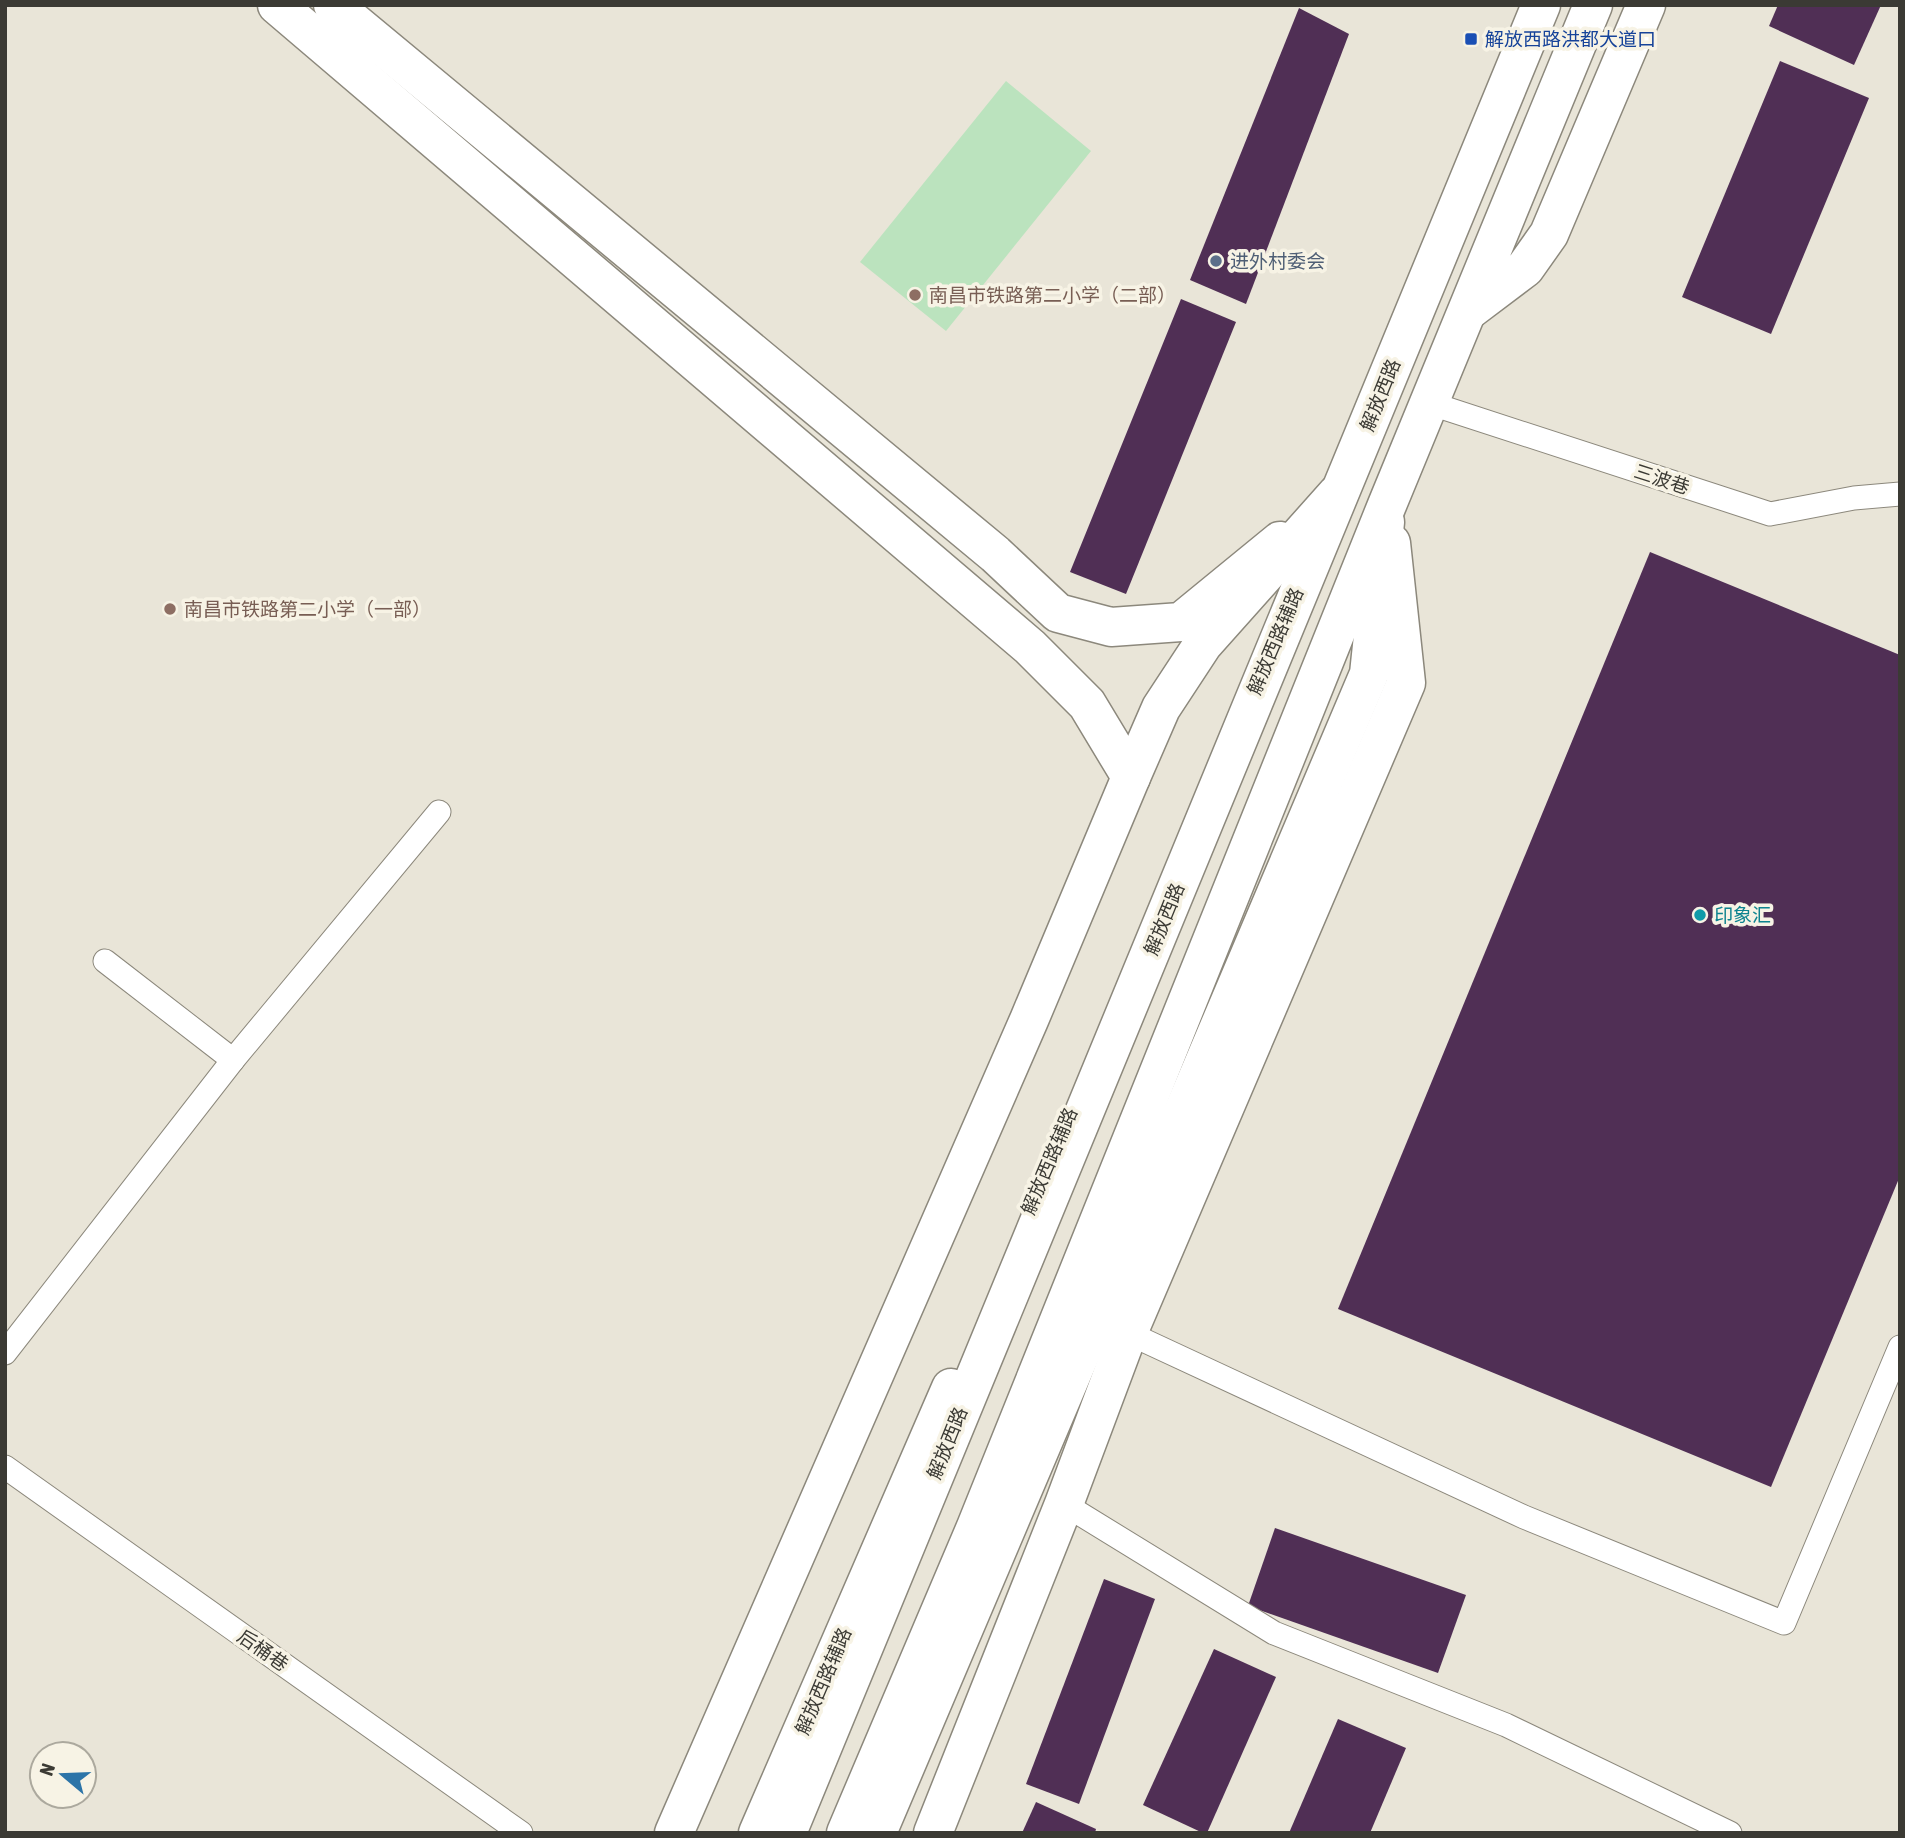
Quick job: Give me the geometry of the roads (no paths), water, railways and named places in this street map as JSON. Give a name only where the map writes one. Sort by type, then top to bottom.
[{"type":"main road","points":[[277,5],[1030,647],[1087,704],[1131,777]]},
{"type":"main road","points":[[334,5],[995,554],[1058,613],[1111,627],[1181,622],[1341,490]]},
{"type":"main road","name":"解放西路","points":[[787,1833],[1541,5]]},
{"type":"main road","points":[[846,1833],[976,1527],[1387,505],[1593,5]]},
{"type":"main road","points":[[1466,312],[1525,268],[1549,234],[1646,5]]},
{"type":"main road","points":[[674,1833],[1030,1020],[1161,708],[1203,644],[1341,490]]},
{"type":"main road","name":"解放西路辅路","points":[[758,1833],[1341,490]]},
{"type":"main road","points":[[933,1833],[1064,1504],[1128,1333],[1406,683],[1387,505]]},
{"type":"main road","points":[[877,1833],[1369,674],[1387,505]]},
{"type":"lane","name":"三波巷","points":[[1429,403],[1770,514],[1854,498],[1900,494]]},
{"type":"lane","points":[[5,1353],[233,1060],[439,812]]},
{"type":"lane","points":[[105,961],[233,1060]]},
{"type":"lane","points":[[1128,1333],[1524,1517],[1784,1623],[1900,1347]]},
{"type":"lane","name":"后桶巷","points":[[5,1467],[521,1833]]},
{"type":"lane","points":[[1064,1504],[1274,1633],[1506,1725],[1730,1833]]},
{"type":"place","name":"解放西路洪都大道口","points":[[1471,39]]},
{"type":"place","name":"进外村委会","points":[[1216,261]]},
{"type":"place","name":"南昌市铁路第二小学（二部）","points":[[915,295]]},
{"type":"place","name":"南昌市铁路第二小学（一部）","points":[[170,609]]},
{"type":"place","name":"印象汇","points":[[1700,915]]}]
